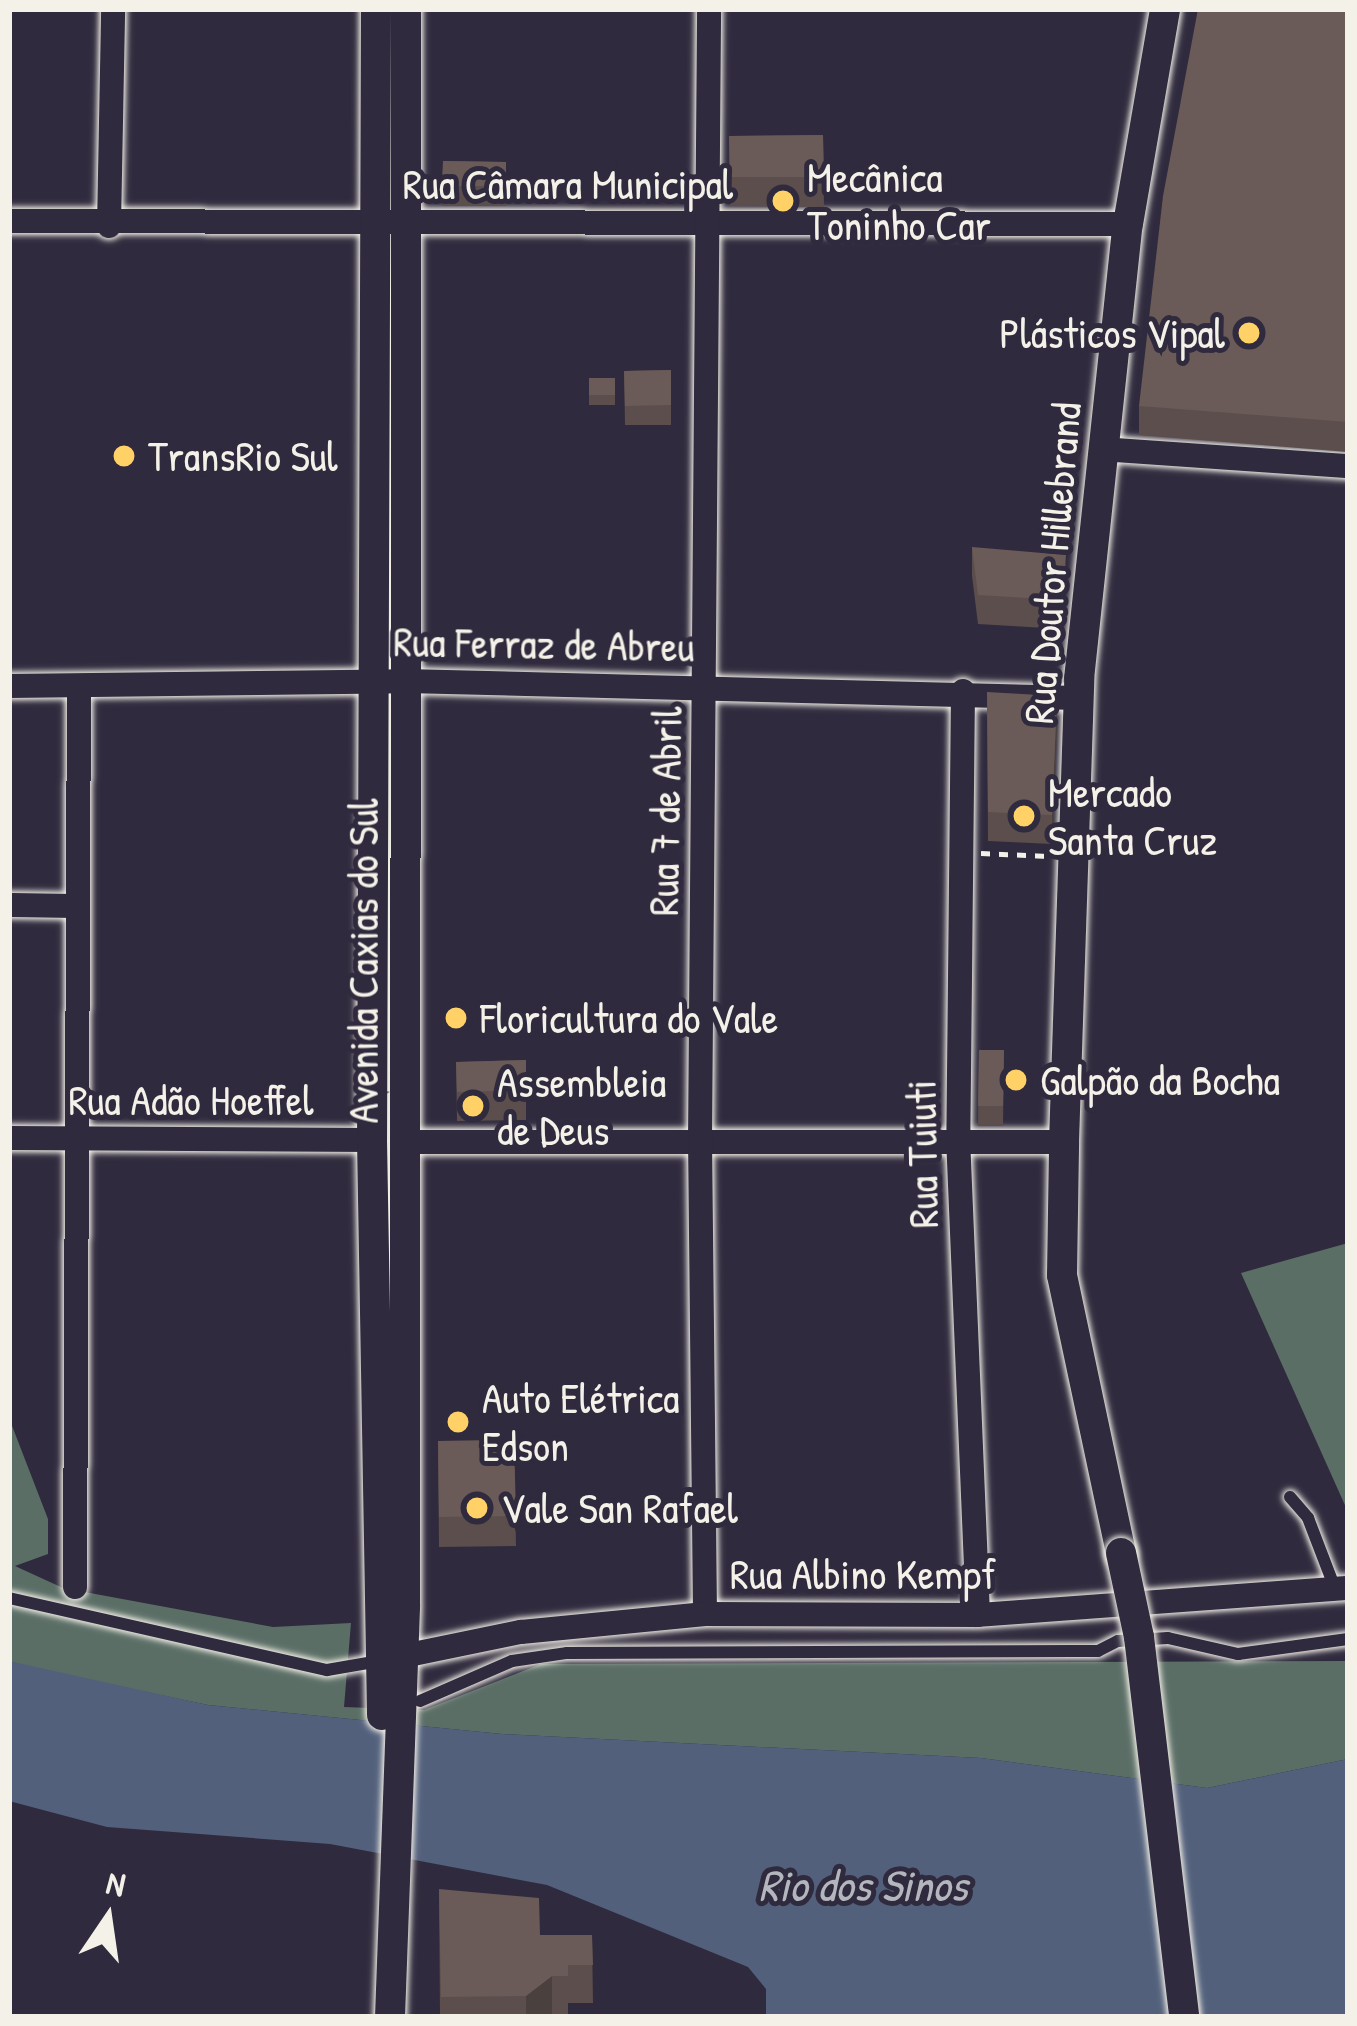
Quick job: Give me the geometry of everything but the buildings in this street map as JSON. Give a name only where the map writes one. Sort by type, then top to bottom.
[{"type":"street","points":[[110,226],[112,9]]},
{"type":"street","name":"Avenida Caxias do Sul","points":[[376,9],[390,223],[391,681],[405,1142],[391,1659]]},
{"type":"street","name":"Avenida Caxias do Sul","points":[[390,223],[406,9]]},
{"type":"street","name":"Rua 7 de Abril","points":[[705,1614],[700,1142],[709,9]]},
{"type":"street","name":"Rua Doutor Hillebrand","points":[[1165,9],[1128,224],[1078,698],[1079,857],[1062,1275],[1139,1637],[1184,2017]]},
{"type":"street","name":"Rua Câmara Municipal","points":[[9,221],[110,226],[1128,224]]},
{"type":"street","points":[[1102,449],[1348,466]]},
{"type":"street","name":"Avenida Caxias do Sul","points":[[390,2017],[401,1709],[391,1659],[372,1140],[391,681]]},
{"type":"street","name":"Rua Ferraz de Abreu","points":[[9,686],[391,681],[963,691],[1078,698]]},
{"type":"street","points":[[75,1587],[79,688]]},
{"type":"street","name":"Rua Tuiuti","points":[[963,691],[958,1137],[978,1615]]},
{"type":"street","points":[[9,904],[78,906]]},
{"type":"street","points":[[405,1142],[958,1137],[1064,1142]]},
{"type":"street","name":"Rua Adão Hoeffel","points":[[9,1138],[372,1140]]},
{"type":"street","name":"Rua Albino Kempf","points":[[391,1659],[460,1645],[705,1614],[978,1615],[1342,1590]]},
{"type":"lane","points":[[1290,1497],[1308,1518],[1342,1590]]},
{"type":"lane","points":[[67,1613],[75,1587]]},
{"type":"lane","points":[[9,1598],[327,1670],[391,1659]]},
{"type":"lane","points":[[401,1709],[479,1675],[567,1653],[1098,1651],[1168,1638],[1238,1654],[1348,1639]]},
{"type":"lane","points":[[460,1645],[479,1675]]},
{"type":"path","points":[[963,852],[1079,857]]},
{"type":"green space","points":[[1348,1243],[1348,1512],[1241,1273]]},
{"type":"green space","points":[[9,1418],[48,1519],[48,1554],[15,1566],[63,1588],[273,1627],[351,1623],[344,1707],[424,1710],[541,1664],[1348,1661],[1348,1759],[1207,1788],[981,1758],[502,1734],[208,1705],[33,1668],[9,1661]]},
{"type":"water","name":"Rio dos Sinos","points":[[9,1661],[208,1705],[502,1734],[981,1758],[1207,1788],[1348,1759],[1348,2017],[766,2017],[766,1989],[748,1967],[547,1885],[330,1844],[107,1827],[9,1801]]},
{"type":"place","name":"Mecânica Toninho Car","points":[[783,201]]},
{"type":"place","name":"Plásticos Vipal","points":[[1249,333]]},
{"type":"place","name":"TransRio Sul","points":[[124,456]]},
{"type":"place","name":"Mercado Santa Cruz","points":[[1024,816]]},
{"type":"place","name":"Floricultura do Vale","points":[[456,1018]]},
{"type":"place","name":"Galpão da Bocha","points":[[1016,1080]]},
{"type":"place","name":"Assembleia de Deus","points":[[473,1106]]},
{"type":"place","name":"Auto Elétrica Edson","points":[[458,1422]]},
{"type":"place","name":"Vale San Rafael","points":[[477,1508]]}]
